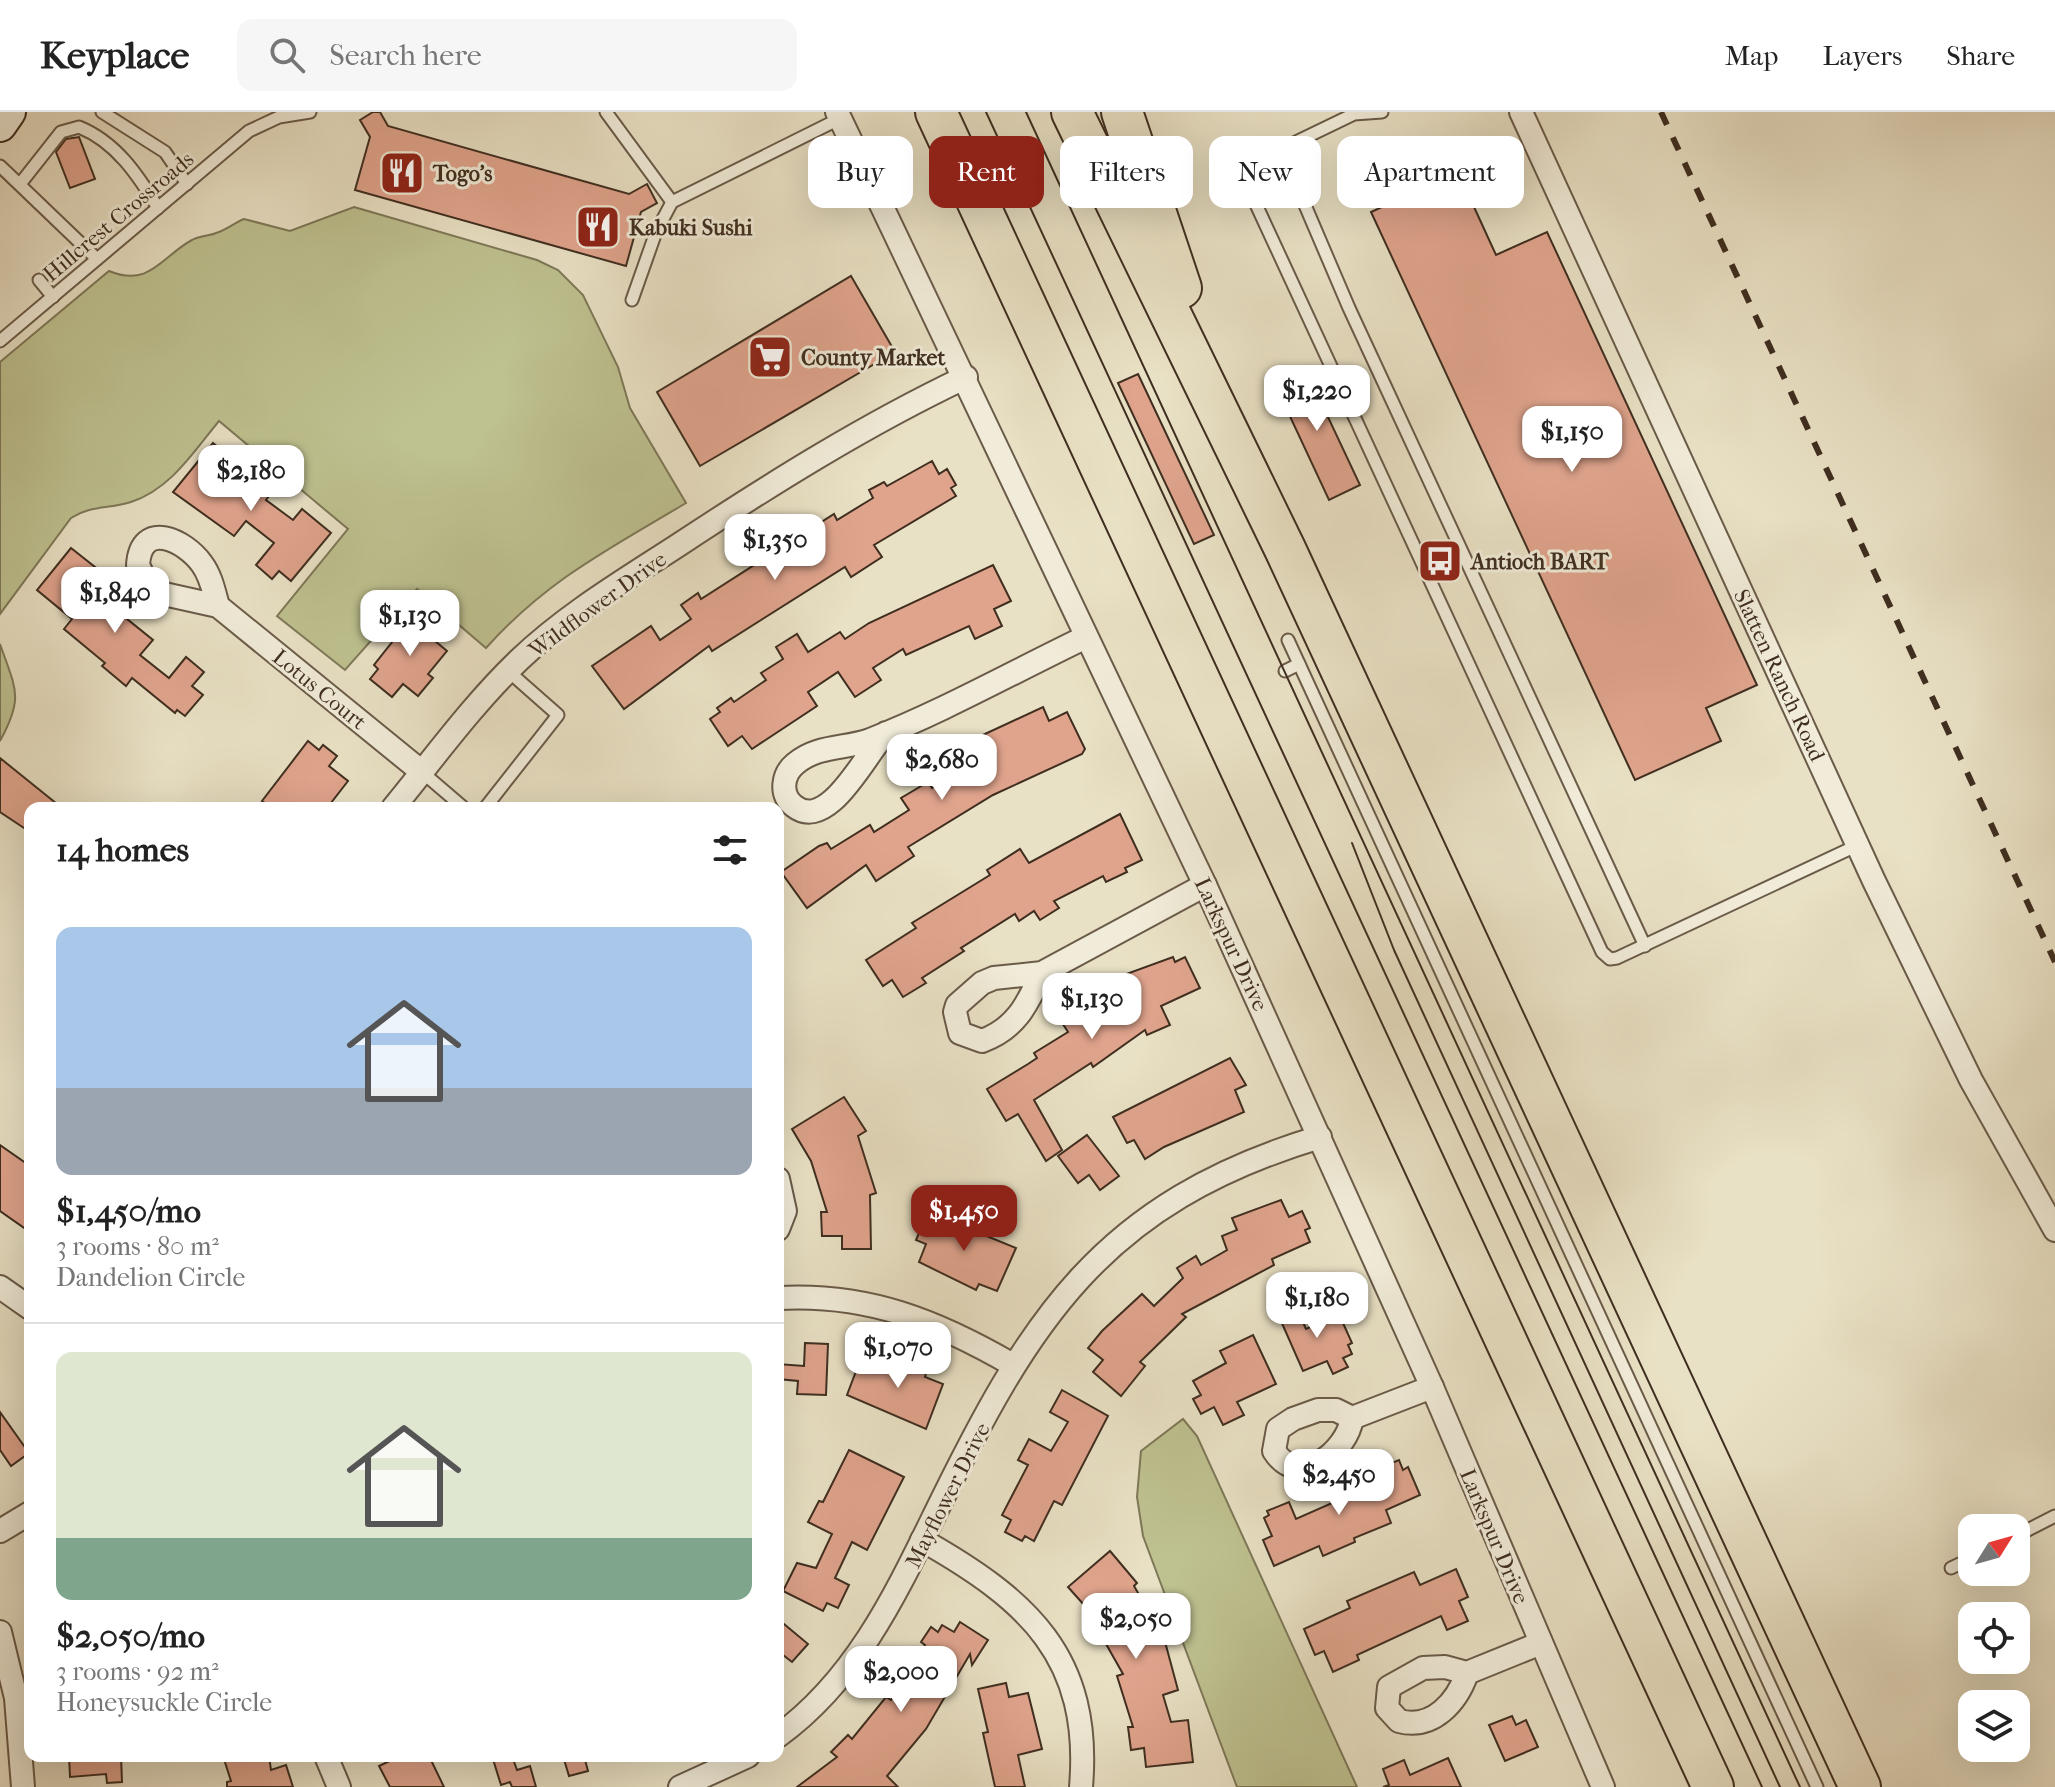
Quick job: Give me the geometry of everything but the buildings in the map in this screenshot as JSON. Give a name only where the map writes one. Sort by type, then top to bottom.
[{"type":"highway","points":[[936,112],[1713,1787]]},
{"type":"highway","points":[[1072,112],[1230,436],[1860,1787]]},
{"type":"highway","points":[[1122,112],[1230,436]]},
{"type":"main road","points":[[0,125],[9,112]]},
{"type":"street","name":"Slatten Ranch Road","points":[[1521,112],[1858,845],[1977,1093],[2055,1230]]},
{"type":"street","name":"Larkspur Drive","points":[[839,115],[1205,885],[1432,1387],[1603,1787]]},
{"type":"street","name":"Wildflower Drive","points":[[398,802],[508,671],[567,620],[702,530],[878,421],[966,377]]},
{"type":"street","name":"Lotus Court","points":[[218,606],[422,772]]},
{"type":"street","points":[[886,733],[1086,637]]},
{"type":"street","points":[[1042,973],[1205,885]]},
{"type":"street","name":"Mayflower Drive","points":[[784,1731],[821,1700],[863,1649],[894,1599],[1013,1365],[1062,1295],[1137,1225],[1224,1172],[1320,1137]]},
{"type":"street","points":[[0,1287],[24,1304]]},
{"type":"street","points":[[784,1298],[824,1299],[900,1311],[940,1324],[1013,1365]]},
{"type":"street","points":[[1352,1418],[1432,1387]]},
{"type":"street","points":[[0,1531],[24,1517]]},
{"type":"street","points":[[922,1540],[1008,1595],[1055,1647],[1075,1694],[1082,1725],[1081,1787]]},
{"type":"street","points":[[0,1632],[16,1698],[23,1787]]},
{"type":"street","points":[[1467,1673],[1541,1643]]},
{"type":"street","points":[[329,1762],[339,1787]]},
{"type":"street","points":[[680,1787],[735,1762]]},
{"type":"lane","points":[[102,112],[165,152],[187,184]]},
{"type":"lane","name":"Hillcrest Crossroads","points":[[0,341],[261,118],[310,112]]},
{"type":"lane","points":[[606,112],[672,202]]},
{"type":"lane","points":[[1308,136],[1354,114],[1380,113]]},
{"type":"lane","points":[[632,300],[656,232],[672,202],[839,115]]},
{"type":"lane","points":[[20,184],[61,132],[79,127],[104,140],[123,158],[158,208]]},
{"type":"lane","points":[[0,166],[97,259]]},
{"type":"lane","points":[[1258,208],[1602,952],[1610,959],[1617,958],[1858,845]]},
{"type":"lane","points":[[1306,208],[1349,308],[1645,946]]},
{"type":"lane","points":[[39,280],[53,297]]},
{"type":"lane","points":[[1288,640],[1817,1787]]},
{"type":"lane","points":[[1285,671],[1299,664]]},
{"type":"lane","points":[[490,802],[558,715],[508,671]]},
{"type":"lane","points":[[422,772],[457,802]]},
{"type":"lane","points":[[2030,1529],[2055,1516]]},
{"type":"lane","points":[[1951,1568],[1958,1565]]},
{"type":"green space","points":[[354,207],[537,260],[558,270],[583,295],[618,367],[630,408],[686,503],[556,584],[486,648],[417,589],[345,670],[277,616],[348,529],[219,421],[181,468],[158,488],[131,502],[86,511],[71,518],[0,614],[0,362],[109,271],[135,276],[145,273],[192,240],[220,232],[244,219],[290,231]]},
{"type":"green space","points":[[0,644],[13,683],[15,703],[0,741]]},
{"type":"green space","points":[[1183,1419],[1197,1436],[1357,1787],[1237,1787],[1143,1536],[1137,1497],[1141,1451]]},
{"type":"tram line","points":[[986,112],[1762,1787]]},
{"type":"tram line","points":[[1026,112],[1800,1787]]},
{"type":"tram line","points":[[1352,843],[1394,950],[1780,1787]]},
{"type":"railway","points":[[1661,112],[2055,962]]},
{"type":"place","name":"Togo's","points":[[402,173]]},
{"type":"place","name":"Kabuki Sushi","points":[[598,227]]},
{"type":"place","name":"County Market","points":[[770,357]]},
{"type":"place","name":"Antioch BART","points":[[1440,561]]}]
